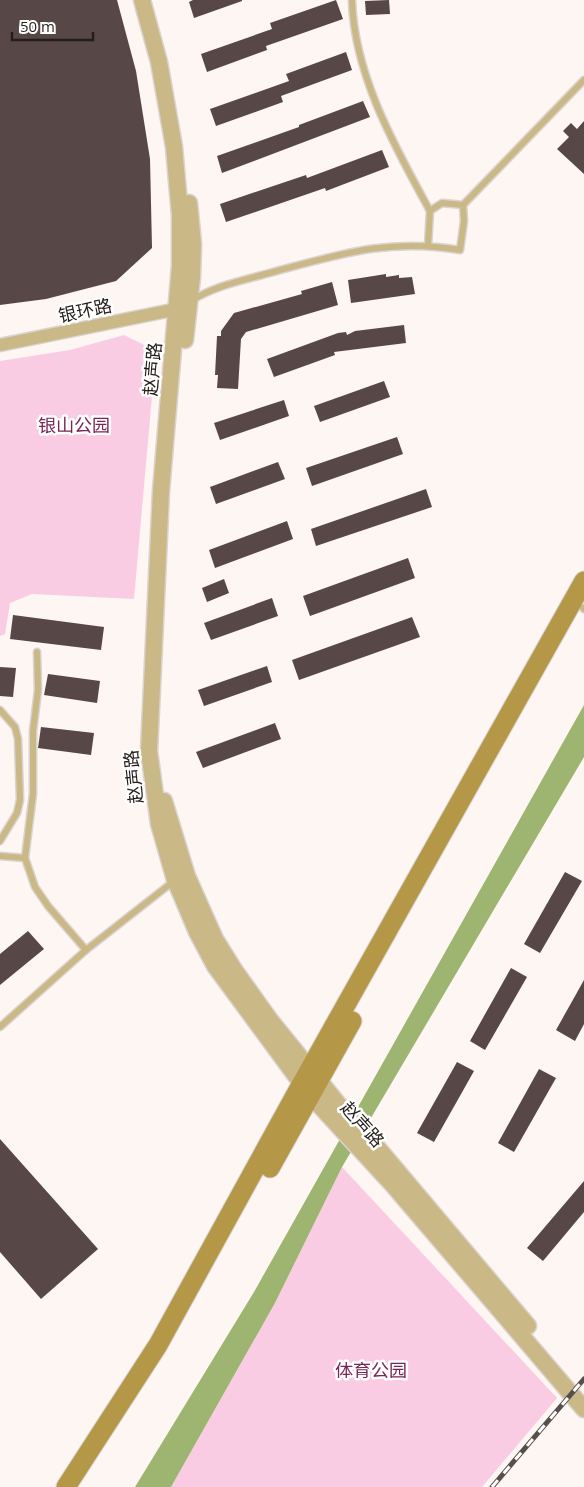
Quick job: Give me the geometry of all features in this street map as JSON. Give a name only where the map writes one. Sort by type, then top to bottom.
[{"type":"main road","points":[[81,1487],[169,1351],[310,1082],[584,581]]},
{"type":"main road","points":[[66,1487],[158,1345],[584,608]]},
{"type":"street","name":"赵声路","points":[[142,0],[159,62],[174,147],[180,215],[183,305],[161,491],[149,750],[159,824],[175,880],[197,932],[215,966],[393,1185],[584,1409]]},
{"type":"street","points":[[153,0],[173,79],[185,161],[193,244],[183,305],[166,568],[158,755],[163,800],[188,876],[215,939],[310,1082],[584,1392]]},
{"type":"street","name":"银环路","points":[[0,345],[183,305]]},
{"type":"lane","points":[[352,0],[355,36],[371,87],[389,134],[430,211],[428,246]]},
{"type":"lane","points":[[183,305],[215,288],[333,256],[371,248],[412,244],[460,250],[464,221],[463,205],[584,80]]},
{"type":"lane","points":[[430,211],[442,203],[463,205]]},
{"type":"lane","points":[[37,652],[38,690],[33,731],[33,794],[25,858],[39,893],[86,950]]},
{"type":"lane","points":[[0,710],[15,727],[18,739],[20,800],[17,812],[0,841]]},
{"type":"lane","points":[[0,856],[25,858]]},
{"type":"lane","points":[[0,1027],[86,950],[175,880]]},
{"type":"green space","name":"银山公园","points":[[124,335],[156,351],[134,599],[32,594],[10,603],[5,634],[0,636],[0,361],[70,350]]},
{"type":"green space","name":"体育公园","points":[[342,1167],[557,1398],[482,1487],[171,1487],[275,1303]]},
{"type":"shaded area","points":[[584,705],[584,757],[342,1167],[275,1303],[171,1487],[135,1487],[254,1292]]},
{"type":"building","points":[[0,0],[117,0],[136,71],[150,159],[152,248],[116,281],[46,299],[0,305]]},
{"type":"building","points":[[193,0],[242,1],[194,18],[189,2]]},
{"type":"building","points":[[336,0],[343,19],[266,46],[267,50],[207,72],[201,54],[272,29],[270,23]]},
{"type":"building","points":[[389,0],[390,14],[366,15],[365,1]]},
{"type":"building","points":[[346,52],[352,70],[281,96],[283,102],[216,126],[210,109],[289,81],[286,74]]},
{"type":"building","points":[[363,101],[370,117],[222,173],[217,156],[299,127],[299,125]]},
{"type":"building","points":[[584,121],[584,174],[557,149],[569,137],[563,131],[571,123],[577,129]]},
{"type":"building","points":[[382,150],[389,167],[326,191],[325,188],[226,222],[220,204],[306,175],[307,178]]},
{"type":"building","points":[[386,274],[386,277],[399,275],[399,278],[412,277],[415,294],[351,303],[348,280]]},
{"type":"building","points":[[332,282],[338,305],[246,332],[241,339],[238,389],[217,388],[218,375],[215,375],[217,336],[221,336],[221,331],[234,313],[302,294],[301,291]]},
{"type":"building","points":[[404,325],[406,343],[334,352],[335,355],[274,377],[267,359],[338,333],[346,332],[347,335],[355,331]]},
{"type":"building","points":[[384,381],[390,397],[320,422],[314,406]]},
{"type":"building","points":[[284,400],[289,416],[220,440],[214,423]]},
{"type":"building","points":[[397,437],[403,454],[312,486],[306,468]]},
{"type":"building","points":[[278,462],[285,479],[216,504],[210,487]]},
{"type":"building","points":[[426,489],[432,507],[316,546],[311,529]]},
{"type":"building","points":[[287,521],[293,539],[215,568],[209,550]]},
{"type":"building","points":[[408,558],[415,578],[310,616],[303,596]]},
{"type":"building","points":[[224,579],[229,593],[207,602],[202,588]]},
{"type":"building","points":[[272,598],[278,616],[211,640],[204,623]]},
{"type":"building","points":[[13,615],[104,627],[101,650],[10,639]]},
{"type":"building","points":[[412,617],[420,637],[299,680],[292,660]]},
{"type":"building","points":[[267,666],[272,682],[204,706],[198,690]]},
{"type":"building","points":[[0,667],[16,668],[13,697],[0,696]]},
{"type":"building","points":[[48,674],[100,681],[97,703],[44,695]]},
{"type":"building","points":[[275,723],[281,739],[203,768],[196,752]]},
{"type":"building","points":[[41,727],[94,733],[91,755],[38,748]]},
{"type":"building","points":[[565,872],[582,881],[540,953],[524,944]]},
{"type":"building","points":[[28,931],[44,949],[0,985],[0,954]]},
{"type":"building","points":[[511,968],[527,977],[485,1050],[470,1041]]},
{"type":"building","points":[[584,980],[584,1024],[575,1041],[556,1030]]},
{"type":"building","points":[[457,1062],[474,1071],[434,1142],[417,1133]]},
{"type":"building","points":[[539,1069],[556,1078],[514,1152],[498,1143]]},
{"type":"building","points":[[0,1139],[98,1249],[41,1299],[0,1252]]},
{"type":"building","points":[[584,1181],[584,1212],[543,1261],[527,1248]]},
{"type":"railway","points":[[492,1487],[584,1379]]}]
